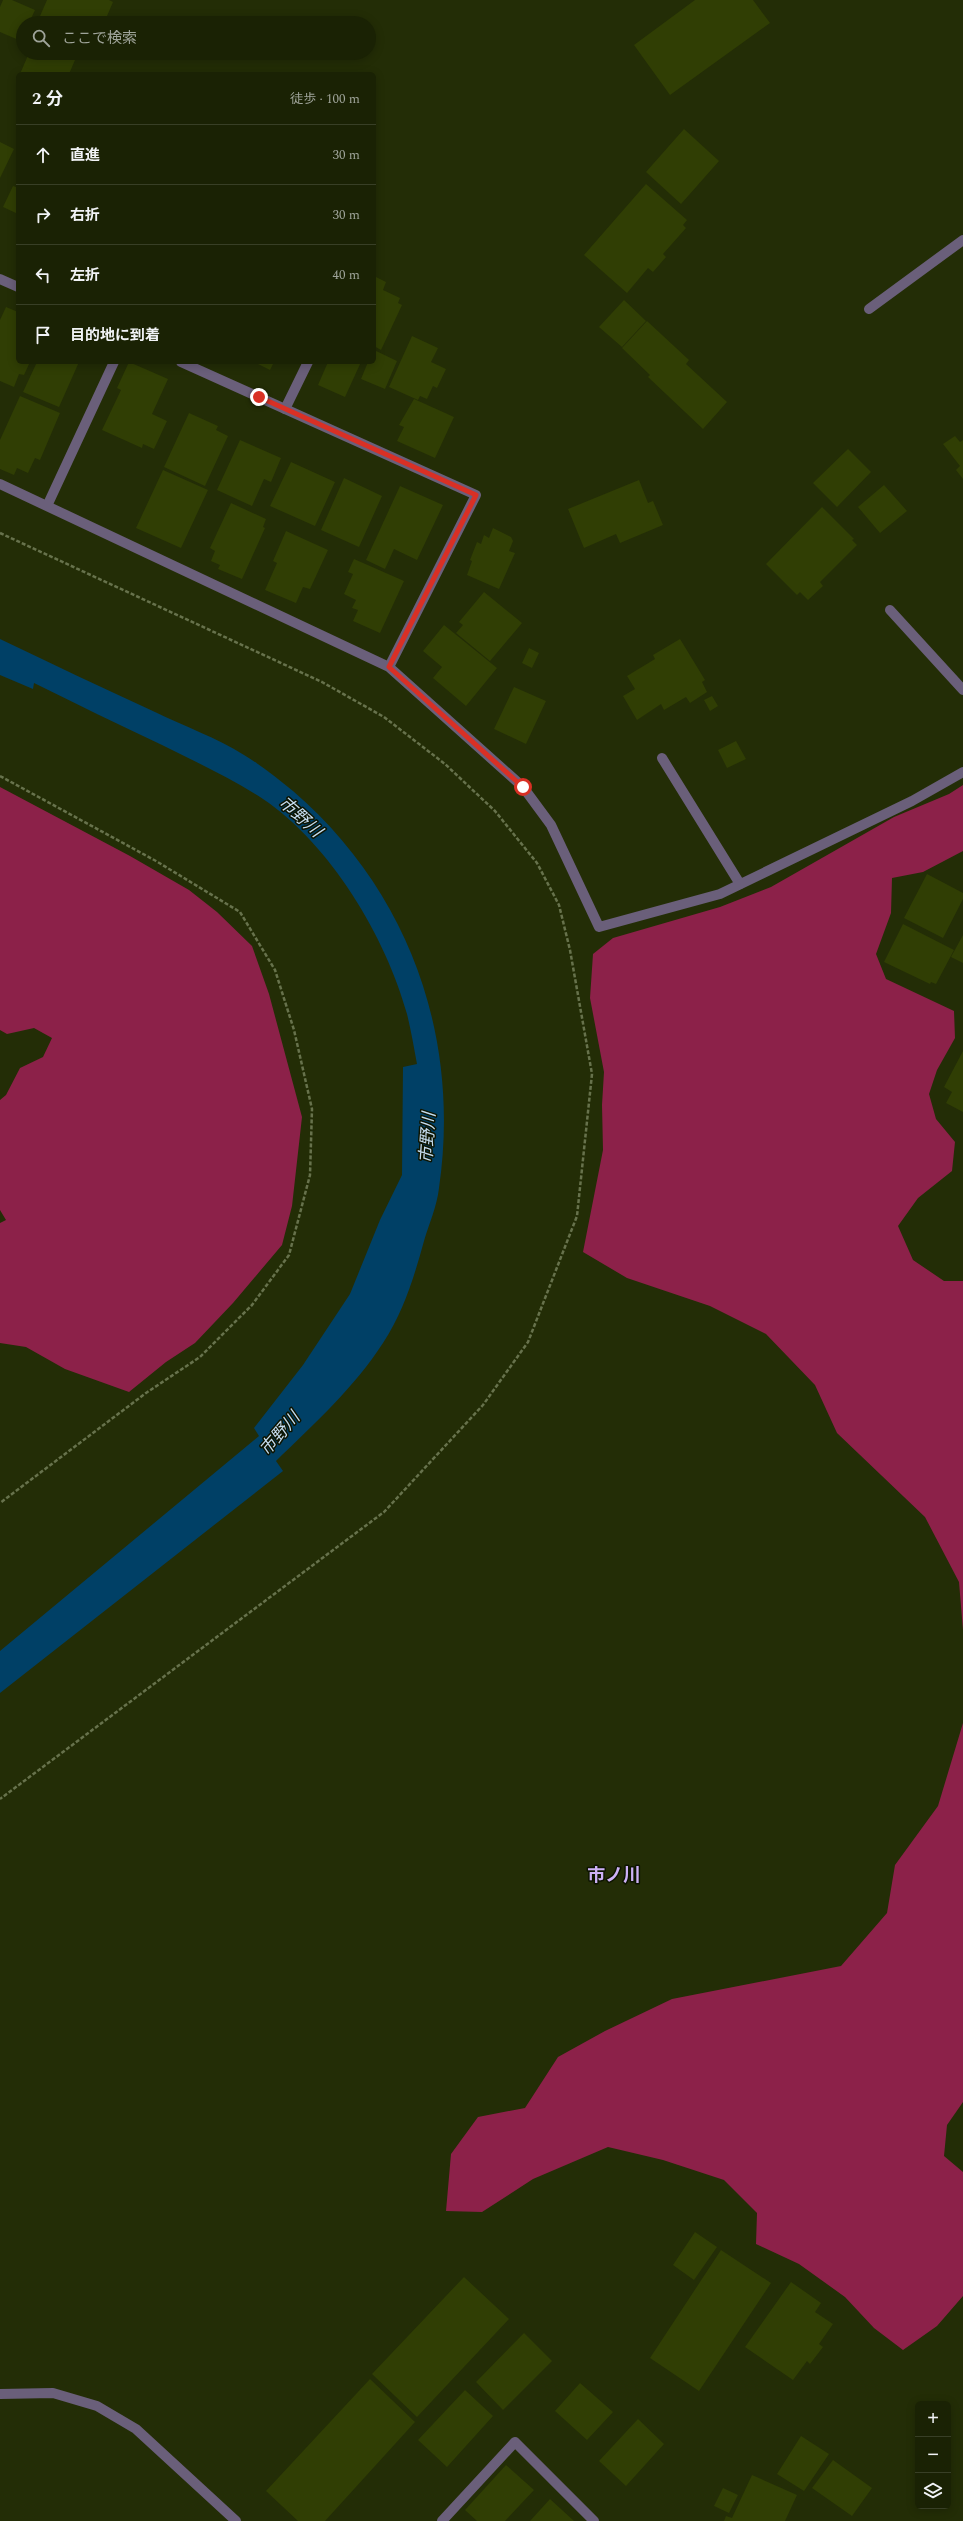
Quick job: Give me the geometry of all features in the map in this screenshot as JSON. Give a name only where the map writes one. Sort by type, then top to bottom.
[{"type":"street","points":[[869,309],[963,240]]},
{"type":"street","points":[[0,279],[16,286]]},
{"type":"street","points":[[47,506],[113,364]]},
{"type":"street","points":[[185,364],[476,495],[389,667]]},
{"type":"street","points":[[285,409],[307,364]]},
{"type":"street","points":[[0,484],[389,667],[523,787],[551,825],[599,927],[720,894],[912,800],[963,772]]},
{"type":"street","points":[[890,610],[963,690]]},
{"type":"street","points":[[662,758],[740,884]]},
{"type":"street","points":[[0,2394],[53,2393],[97,2406],[136,2429],[236,2521]]},
{"type":"street","points":[[442,2521],[515,2442],[594,2521]]},
{"type":"path","points":[[0,533],[322,682],[384,717],[445,764],[495,811],[537,863],[559,905],[570,950],[592,1074],[577,1216],[528,1342],[483,1405],[384,1512],[0,1799]]},
{"type":"path","points":[[0,776],[156,861],[240,912],[275,970],[294,1030],[312,1109],[310,1175],[289,1255],[252,1305],[200,1357],[146,1393],[0,1503]]},
{"type":"shaded area","points":[[963,785],[963,851],[923,872],[892,878],[891,913],[876,954],[886,979],[954,1011],[955,1038],[937,1070],[929,1094],[936,1119],[955,1142],[952,1171],[918,1198],[898,1226],[913,1260],[944,1281],[963,1281],[963,1630],[959,1582],[925,1517],[837,1433],[815,1385],[766,1334],[710,1306],[627,1278],[583,1252],[603,1150],[602,1105],[604,1072],[590,998],[593,954],[613,938],[720,907],[771,887],[894,817],[949,794]]},
{"type":"shaded area","points":[[0,787],[130,856],[189,890],[217,912],[252,946],[269,994],[302,1117],[292,1206],[282,1245],[233,1303],[195,1343],[166,1362],[129,1392],[65,1369],[26,1347],[0,1343],[0,1223],[6,1220],[0,1210],[0,1100],[6,1095],[20,1068],[43,1057],[52,1038],[34,1028],[7,1034],[0,1030]]},
{"type":"shaded area","points":[[963,1723],[963,2102],[947,2125],[944,2156],[963,2172],[963,2296],[937,2326],[903,2350],[874,2328],[845,2297],[799,2264],[756,2244],[757,2213],[724,2180],[663,2160],[608,2147],[533,2179],[482,2212],[446,2211],[451,2154],[478,2117],[525,2108],[558,2057],[605,2031],[672,1999],[841,1966],[887,1913],[895,1865],[938,1806]]},
{"type":"water","name":"市野川","points":[[0,639],[234,749],[263,768],[293,791],[333,831],[368,874],[396,921],[418,970],[433,1022],[442,1076],[444,1132],[438,1195],[412,1281],[397,1319],[372,1359],[333,1405],[276,1461],[283,1471],[0,1693],[0,1651],[259,1436],[254,1428],[303,1365],[350,1294],[380,1220],[402,1175],[403,1067],[417,1064],[407,1014],[398,984],[385,954],[370,924],[352,894],[332,866],[311,841],[288,818],[263,799],[226,777],[34,683],[33,689],[0,675]]},
{"type":"building","points":[[3,0],[12,0],[35,10],[32,16],[16,16],[16,39],[0,32],[0,7]]},
{"type":"building","points":[[47,0],[109,0],[113,2],[107,16],[40,16]]},
{"type":"building","points":[[695,0],[753,0],[770,23],[670,95],[634,45]]},
{"type":"building","points":[[26,60],[75,60],[70,72],[21,72]]},
{"type":"building","points":[[684,129],[719,161],[681,204],[646,172]]},
{"type":"building","points":[[0,142],[14,149],[0,178]]},
{"type":"building","points":[[646,184],[687,220],[683,225],[686,228],[663,254],[666,257],[653,272],[648,268],[627,293],[584,255]]},
{"type":"building","points":[[13,186],[16,187],[16,213],[3,207]]},
{"type":"building","points":[[376,277],[386,282],[383,290],[400,298],[398,303],[402,305],[381,350],[376,347]]},
{"type":"building","points":[[624,300],[646,321],[622,347],[599,327]]},
{"type":"building","points":[[6,307],[16,311],[16,364],[29,364],[24,375],[19,374],[14,387],[0,381],[0,320]]},
{"type":"building","points":[[647,321],[689,360],[686,364],[727,402],[703,429],[648,377],[650,375],[622,348]]},
{"type":"building","points":[[412,336],[438,348],[431,362],[446,369],[437,388],[433,386],[427,399],[420,396],[418,400],[389,387]]},
{"type":"building","points":[[376,351],[397,361],[385,389],[361,379],[367,364],[376,364]]},
{"type":"building","points":[[36,364],[78,364],[59,407],[23,392]]},
{"type":"building","points":[[128,364],[134,364],[168,379],[152,414],[167,421],[154,449],[143,444],[142,448],[102,430],[121,390],[117,388]]},
{"type":"building","points":[[258,364],[273,364],[270,370]]},
{"type":"building","points":[[327,364],[360,364],[345,397],[318,385]]},
{"type":"building","points":[[20,396],[60,413],[40,460],[35,458],[28,473],[17,468],[14,475],[0,469],[0,440]]},
{"type":"building","points":[[414,399],[454,417],[435,458],[397,441],[404,427],[399,425]]},
{"type":"building","points":[[189,413],[218,426],[216,430],[228,436],[205,486],[164,467]]},
{"type":"building","points":[[955,436],[960,442],[963,440],[963,479],[956,470],[960,466],[943,444]]},
{"type":"building","points":[[240,440],[281,458],[271,482],[264,479],[252,506],[217,490]]},
{"type":"building","points":[[848,449],[871,472],[837,507],[813,483]]},
{"type":"building","points":[[291,462],[335,482],[315,526],[270,506]]},
{"type":"building","points":[[163,470],[208,490],[181,548],[136,528]]},
{"type":"building","points":[[344,478],[382,496],[359,547],[321,530]]},
{"type":"building","points":[[639,480],[648,503],[653,501],[663,525],[620,543],[616,534],[584,548],[568,509]]},
{"type":"building","points":[[884,485],[907,511],[880,533],[858,507]]},
{"type":"building","points":[[400,486],[443,505],[417,560],[394,549],[385,569],[366,560]]},
{"type":"building","points":[[231,503],[266,519],[263,527],[265,528],[242,579],[218,569],[220,565],[211,561],[215,551],[210,548]]},
{"type":"building","points":[[822,507],[854,539],[852,540],[857,545],[820,582],[823,586],[808,600],[800,592],[797,595],[766,564]]},
{"type":"building","points":[[493,528],[511,537],[513,541],[509,551],[515,553],[499,589],[467,575],[472,561],[470,560],[477,542],[481,544],[484,535],[489,538]]},
{"type":"building","points":[[286,531],[328,550],[310,589],[303,587],[296,603],[265,590],[277,563],[273,561]]},
{"type":"building","points":[[354,559],[404,581],[380,633],[353,621],[358,610],[352,608],[356,600],[344,594],[353,574],[348,572]]},
{"type":"building","points":[[484,592],[522,623],[490,661],[456,633],[463,625],[459,622]]},
{"type":"building","points":[[444,625],[497,668],[466,706],[433,678],[442,667],[423,651]]},
{"type":"building","points":[[680,639],[705,680],[702,682],[707,692],[690,703],[686,697],[664,710],[661,704],[637,720],[623,696],[635,689],[627,676],[655,659],[653,655]]},
{"type":"building","points":[[529,648],[539,653],[532,668],[522,663]]},
{"type":"building","points":[[514,687],[546,701],[526,744],[494,729]]},
{"type":"building","points":[[712,696],[718,706],[710,711],[704,700]]},
{"type":"building","points":[[736,741],[746,759],[727,768],[718,750]]},
{"type":"building","points":[[927,874],[963,893],[963,899],[943,938],[904,918]]},
{"type":"building","points":[[903,924],[954,950],[936,984],[931,982],[930,984],[884,962]]},
{"type":"building","points":[[963,935],[963,963],[951,957]]},
{"type":"building","points":[[963,1051],[963,1112],[946,1103],[952,1092],[944,1087]]},
{"type":"building","points":[[695,2232],[717,2247],[694,2280],[673,2265]]},
{"type":"building","points":[[721,2250],[771,2283],[699,2391],[650,2358]]},
{"type":"building","points":[[464,2277],[509,2319],[417,2417],[372,2374]]},
{"type":"building","points":[[791,2282],[821,2303],[815,2312],[833,2324],[819,2344],[823,2347],[810,2364],[807,2361],[793,2380],[745,2347]]},
{"type":"building","points":[[524,2333],[552,2361],[503,2410],[476,2382]]},
{"type":"building","points":[[370,2379],[415,2422],[325,2521],[298,2521],[266,2491]]},
{"type":"building","points":[[580,2383],[613,2412],[587,2440],[555,2411]]},
{"type":"building","points":[[465,2390],[493,2416],[447,2467],[418,2440]]},
{"type":"building","points":[[638,2419],[664,2444],[626,2486],[599,2461]]},
{"type":"building","points":[[801,2436],[829,2454],[804,2491],[777,2474]]},
{"type":"building","points":[[833,2460],[872,2488],[852,2516],[812,2488]]},
{"type":"building","points":[[506,2465],[534,2490],[505,2521],[477,2521],[465,2510]]},
{"type":"building","points":[[752,2475],[797,2495],[785,2521],[724,2521],[726,2516],[732,2518]]},
{"type":"building","points":[[723,2488],[738,2495],[729,2513],[714,2506]]},
{"type":"building","points":[[550,2499],[574,2521],[530,2521]]},
{"type":"district","name":"市ノ川","points":[[614,1875]]},
{"type":"route","points":[[259,397],[476,495],[389,667],[523,787]]}]
